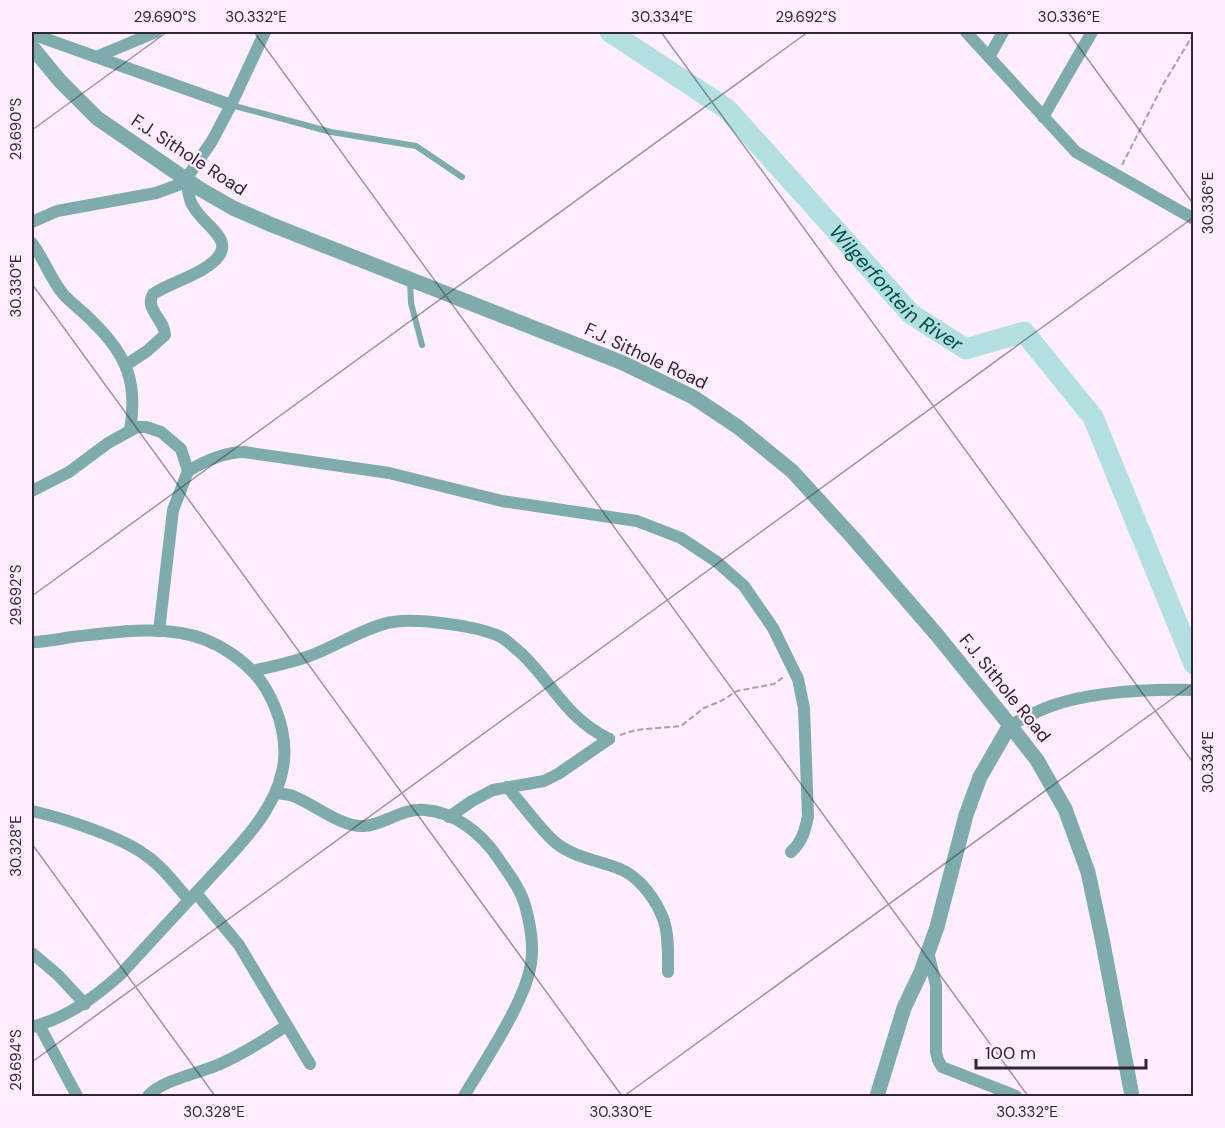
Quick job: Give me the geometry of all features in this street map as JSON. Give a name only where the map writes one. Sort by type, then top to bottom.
[{"type":"street","points":[[96,57],[156,32]]},
{"type":"street","points":[[32,222],[57,212],[156,193],[178,185],[186,179],[212,141],[265,32]]},
{"type":"street","points":[[966,32],[1076,152],[1194,219]]},
{"type":"street","points":[[989,57],[1003,32]]},
{"type":"street","points":[[1043,117],[1092,32]]},
{"type":"street","points":[[32,34],[231,105]]},
{"type":"street","name":"F.J. Sithole Road","points":[[32,47],[60,81],[97,118],[200,189],[243,213],[623,363],[693,397],[738,428],[792,471],[937,635],[1010,725],[1037,760],[1065,809],[1088,872],[1132,1096]]},
{"type":"street","points":[[126,365],[165,335],[165,328],[151,307],[153,294],[210,265],[221,252],[221,240],[217,232],[192,206],[186,179]]},
{"type":"street","points":[[32,243],[62,293],[96,325],[123,357],[133,396],[130,430]]},
{"type":"street","points":[[32,491],[69,472],[130,430],[146,427],[161,432],[181,449],[188,471],[172,510],[159,631]]},
{"type":"street","points":[[188,471],[220,456],[233,452],[244,452],[388,473],[502,501],[638,521],[681,538],[717,562],[744,586],[773,627],[798,680],[804,708],[808,816],[806,829],[799,844],[791,852]]},
{"type":"street","points":[[252,671],[315,655],[392,622],[441,623],[501,637],[522,655],[553,690],[562,705],[584,725],[609,739],[544,781],[494,790],[472,801],[449,817]]},
{"type":"street","points":[[32,642],[135,630],[184,633],[226,650],[243,662],[261,682],[275,705],[281,724],[283,771],[276,793],[245,839],[121,974],[85,1004],[59,1018],[35,1026],[77,1096]]},
{"type":"street","points":[[877,1096],[904,1008],[937,927],[955,855],[980,777],[1010,725],[1050,706],[1078,699],[1107,694],[1188,690]]},
{"type":"street","points":[[507,787],[555,842],[585,858],[623,870],[638,880],[650,896],[663,921],[668,946],[668,972]]},
{"type":"street","points":[[276,793],[290,795],[347,823],[364,826],[414,810],[426,810],[449,817],[479,834],[490,846],[515,884],[525,905],[532,945],[531,964],[515,1008],[464,1096]]},
{"type":"street","points":[[32,811],[109,837],[143,853],[193,896],[239,945],[310,1064]]},
{"type":"street","points":[[928,952],[936,985],[938,1062],[942,1066],[1016,1096]]},
{"type":"street","points":[[32,953],[58,975],[85,1004]]},
{"type":"street","points":[[148,1096],[152,1091],[163,1086],[247,1051],[286,1026]]},
{"type":"lane","points":[[231,105],[331,132],[416,146],[462,177]]},
{"type":"lane","points":[[410,279],[411,303],[422,345]]},
{"type":"path","points":[[1116,175],[1164,83],[1194,33]]},
{"type":"path","points":[[609,739],[636,730],[681,726],[704,708],[737,692],[777,682],[784,678],[791,666]]},
{"type":"waterway","name":"Wilgerfontein River","points":[[610,32],[727,109],[911,314],[966,349],[1024,332],[1093,417],[1194,664]]}]
